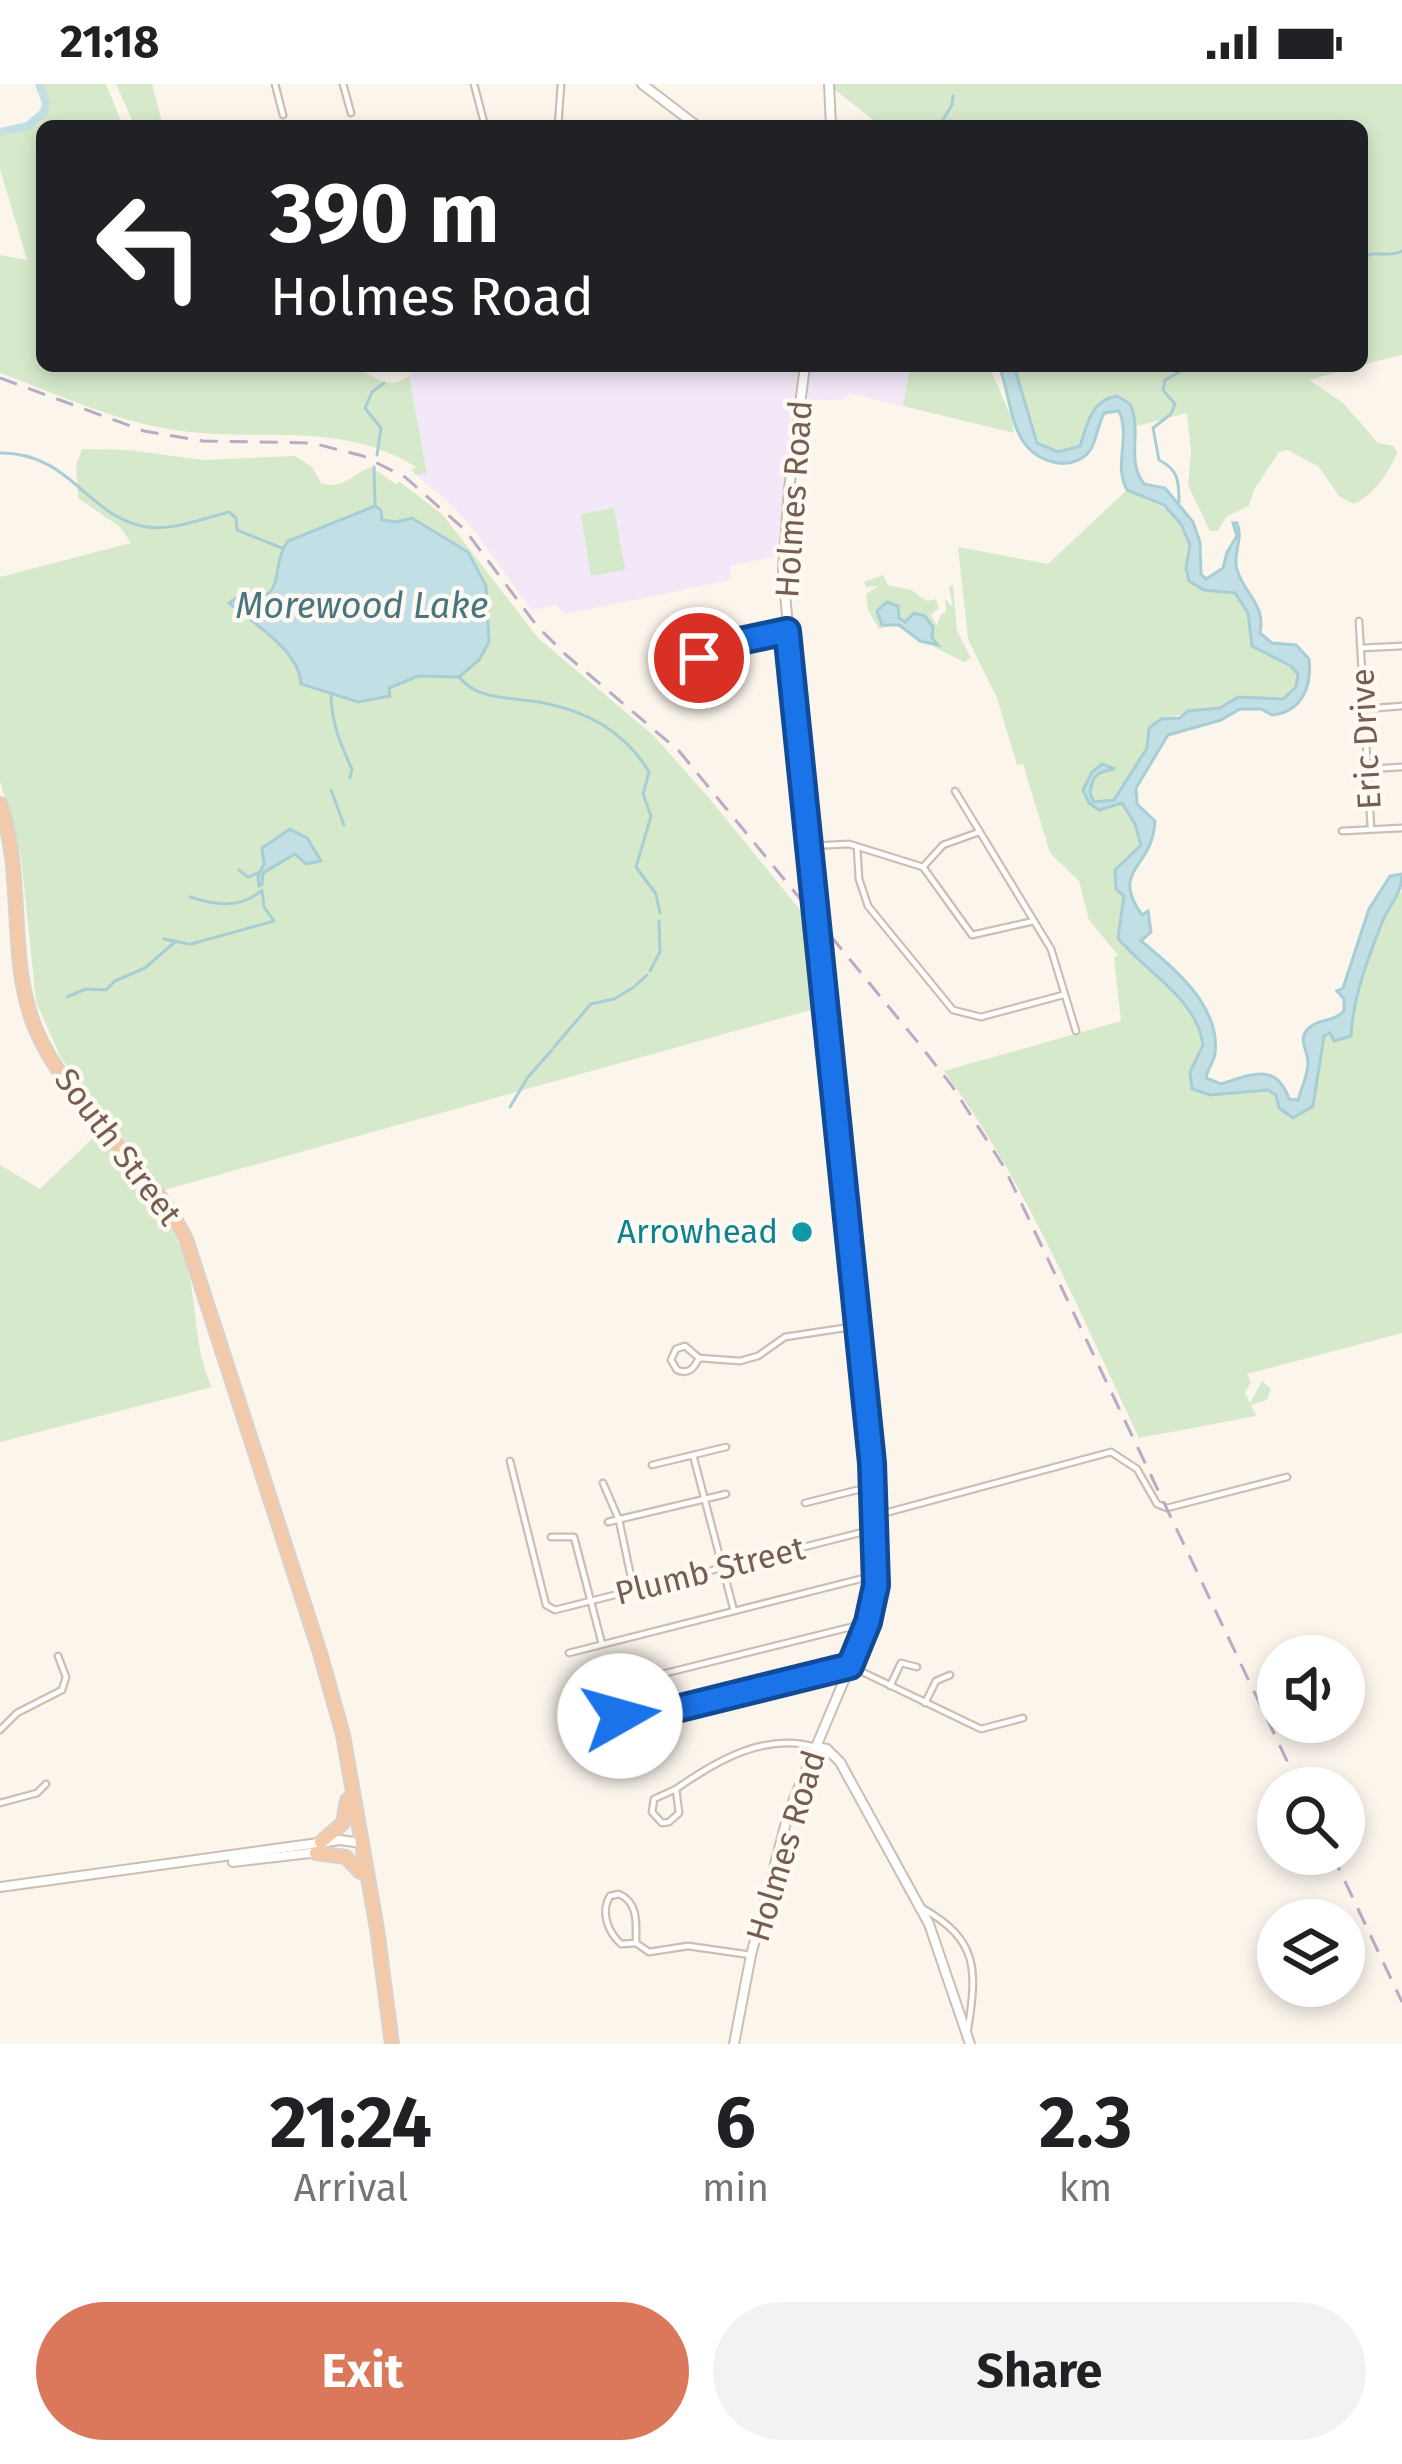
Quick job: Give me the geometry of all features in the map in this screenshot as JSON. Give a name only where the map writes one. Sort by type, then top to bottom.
[{"type":"highway","name":"South Street","points":[[0,804],[14,865],[29,1010],[49,1054],[164,1202],[186,1239],[331,1691],[392,2044]]},
{"type":"highway","name":"South Street","points":[[331,1691],[360,1872],[385,1989]]},
{"type":"highway","points":[[347,1800],[343,1823],[318,1848],[346,1857],[360,1872]]},
{"type":"street","points":[[274,84],[284,115]]},
{"type":"street","points":[[343,84],[351,113]]},
{"type":"street","points":[[474,84],[483,120]]},
{"type":"street","points":[[558,120],[561,84]]},
{"type":"street","points":[[642,84],[689,120]]},
{"type":"street","points":[[830,85],[831,120]]},
{"type":"street","name":"Holmes Road","points":[[734,2044],[779,1843],[867,1623],[876,1575],[873,1486],[787,631],[785,526],[805,372]]},
{"type":"street","name":"Eric Drive","points":[[1359,621],[1371,830]]},
{"type":"street","points":[[722,645],[787,631]]},
{"type":"street","points":[[704,635],[715,635],[722,645],[721,656],[713,661],[703,661],[695,652],[696,641],[704,635]]},
{"type":"street","points":[[1361,648],[1402,646]]},
{"type":"street","points":[[1364,709],[1402,706]]},
{"type":"street","points":[[1367,769],[1402,767]]},
{"type":"street","points":[[955,791],[1052,952],[1076,1031]]},
{"type":"street","points":[[1342,831],[1402,828]]},
{"type":"street","points":[[923,867],[941,847],[980,832]]},
{"type":"street","points":[[808,846],[838,843],[923,867],[972,935],[1034,921]]},
{"type":"street","points":[[857,847],[859,879],[868,906],[956,1012],[981,1017],[1063,995]]},
{"type":"street","points":[[699,1358],[685,1372],[677,1370],[671,1360],[676,1349],[685,1346],[699,1358],[740,1361],[758,1356],[785,1337],[857,1326]]},
{"type":"street","points":[[652,1465],[726,1447]]},
{"type":"street","points":[[874,1516],[1112,1452],[1137,1468],[1153,1499],[1167,1508],[1287,1477]]},
{"type":"street","points":[[693,1455],[734,1611]]},
{"type":"street","name":"Plumb Street","points":[[510,1461],[546,1605],[555,1610],[874,1529]]},
{"type":"street","points":[[603,1483],[620,1520],[634,1591]]},
{"type":"street","points":[[805,1503],[873,1486]]},
{"type":"street","points":[[608,1522],[726,1494]]},
{"type":"street","points":[[551,1537],[573,1535],[602,1645]]},
{"type":"street","points":[[569,1653],[876,1575]]},
{"type":"street","points":[[602,1689],[867,1623]]},
{"type":"street","points":[[0,1730],[17,1713],[62,1690],[66,1677],[58,1656]]},
{"type":"street","points":[[890,1686],[902,1663],[917,1666]]},
{"type":"street","points":[[611,1687],[620,1716],[628,1721],[850,1666],[981,1729],[1023,1718]]},
{"type":"street","points":[[925,1703],[936,1681],[950,1675]]},
{"type":"street","points":[[676,1789],[679,1813],[661,1822],[652,1812],[654,1798],[748,1750],[799,1742],[827,1749],[840,1762],[921,1906],[969,2039]]},
{"type":"street","points":[[0,1803],[37,1793],[46,1784]]},
{"type":"street","points":[[0,1887],[318,1848],[340,1850],[358,1843]]},
{"type":"street","points":[[636,1942],[621,1944],[610,1930],[605,1911],[610,1896],[624,1895],[632,1904],[636,1942],[643,1949],[657,1953],[688,1946],[752,1955]]},
{"type":"street","points":[[921,1906],[948,1924],[972,1955],[969,2039]]},
{"type":"shaded area","points":[[413,372],[909,372],[903,406],[849,393],[846,399],[793,401],[777,556],[730,566],[731,580],[566,614],[555,605],[531,610],[477,534],[416,475],[427,472],[409,376]]},
{"type":"green space","points":[[43,84],[106,84],[121,120],[41,120],[49,105]]},
{"type":"green space","points":[[116,84],[152,84],[161,120],[132,120]]},
{"type":"green space","points":[[835,84],[1402,84],[1402,355],[1368,364],[1368,120],[873,120],[835,90]]},
{"type":"green space","points":[[36,124],[36,372],[364,372],[388,382],[409,376],[427,473],[416,475],[411,470],[416,467],[358,443],[152,426],[0,373],[0,255],[27,260],[0,169],[0,136]]},
{"type":"green space","points":[[909,372],[992,372],[1014,433],[903,406]]},
{"type":"green space","points":[[1016,372],[1338,372],[1309,380],[1343,403],[1378,443],[1394,446],[1397,453],[1380,483],[1354,504],[1339,496],[1319,467],[1288,450],[1279,452],[1249,506],[1226,517],[1218,531],[1210,531],[1188,485],[1187,413],[1137,426],[1133,408],[1093,408],[1080,446],[1063,453],[1049,451],[1032,428]]},
{"type":"green space","points":[[82,449],[203,460],[295,456],[328,485],[371,467],[396,484],[400,482],[443,515],[538,638],[654,736],[809,921],[818,1008],[164,1190],[61,1058],[36,1002],[21,856],[0,781],[0,577],[131,543],[120,527],[78,498],[76,465]]},
{"type":"green space","points":[[1127,490],[1183,523],[1190,544],[1191,583],[1204,590],[1235,593],[1248,613],[1252,646],[1291,666],[1299,676],[1292,693],[1283,699],[1244,698],[1209,711],[1163,719],[1148,731],[1147,748],[1114,800],[1094,802],[1090,793],[1097,774],[1115,768],[1096,768],[1084,795],[1097,809],[1122,803],[1135,824],[1141,845],[1115,870],[1116,889],[1124,896],[1118,938],[1191,1013],[1203,1045],[1190,1072],[1192,1090],[1210,1095],[1268,1090],[1276,1095],[1281,1110],[1293,1118],[1313,1106],[1320,1044],[1327,1033],[1334,1041],[1344,1039],[1381,925],[1402,891],[1402,1333],[1247,1374],[1251,1382],[1245,1393],[1250,1403],[1262,1381],[1271,1389],[1267,1400],[1251,1405],[1256,1416],[1139,1438],[1027,1204],[944,1071],[1121,1021],[1114,958],[1118,955],[1089,920],[1079,881],[1050,853],[1023,764],[1017,765],[997,698],[968,639],[958,547],[1048,564]]},
{"type":"green space","points":[[614,508],[625,570],[591,576],[581,514]]},
{"type":"green space","points":[[883,575],[888,585],[911,590],[927,601],[936,599],[939,608],[931,615],[937,626],[946,612],[945,598],[953,608],[949,588],[953,584],[957,631],[971,658],[964,662],[934,647],[939,644],[932,638],[929,621],[913,614],[908,621],[901,620],[895,604],[884,603],[882,625],[890,626],[879,629],[868,610],[866,594],[879,586],[866,587],[864,582]]},
{"type":"green space","points":[[98,1133],[158,1208],[177,1241],[189,1274],[201,1356],[212,1387],[0,1442],[0,1165],[40,1189]]},
{"type":"water","points":[[1001,372],[1016,372],[1037,443],[1058,452],[1080,446],[1091,414],[1101,403],[1117,396],[1130,404],[1138,474],[1144,484],[1165,488],[1193,522],[1200,542],[1201,574],[1206,579],[1223,568],[1237,536],[1233,523],[1237,523],[1239,535],[1237,570],[1257,607],[1260,633],[1272,643],[1296,645],[1309,659],[1307,688],[1291,709],[1272,715],[1261,709],[1240,709],[1221,720],[1168,735],[1136,788],[1137,804],[1155,821],[1153,837],[1131,878],[1133,899],[1142,915],[1148,911],[1151,932],[1141,941],[1192,989],[1210,1019],[1215,1053],[1206,1078],[1221,1084],[1269,1075],[1284,1087],[1289,1099],[1298,1100],[1308,1068],[1306,1031],[1344,1011],[1344,999],[1337,991],[1343,988],[1369,909],[1390,876],[1402,874],[1362,980],[1351,1036],[1334,1041],[1330,1033],[1324,1036],[1313,1106],[1293,1118],[1279,1108],[1276,1095],[1268,1090],[1210,1095],[1192,1089],[1190,1072],[1203,1045],[1199,1028],[1181,999],[1118,938],[1124,896],[1116,889],[1115,870],[1141,845],[1135,824],[1122,803],[1099,810],[1083,790],[1102,764],[1115,769],[1098,775],[1090,793],[1094,802],[1114,800],[1147,748],[1149,728],[1161,719],[1220,708],[1238,697],[1283,699],[1296,687],[1298,674],[1252,646],[1248,613],[1235,593],[1204,590],[1189,581],[1190,545],[1181,524],[1164,505],[1127,490],[1119,411],[1104,413],[1091,449],[1072,462],[1042,458],[1015,425]]},
{"type":"water","name":"Morewood Lake","points":[[375,506],[382,520],[412,518],[468,552],[486,586],[489,642],[479,660],[459,677],[418,676],[389,688],[390,696],[358,702],[301,684],[284,649],[229,603],[265,596],[272,590],[288,541]]},
{"type":"water","points":[[887,602],[898,606],[899,618],[905,622],[914,613],[925,616],[938,645],[920,641],[899,625],[882,625],[877,611]]},
{"type":"water","points":[[290,829],[307,838],[321,861],[306,864],[295,854],[263,873],[259,886],[262,848]]},
{"type":"waterway","points":[[0,132],[28,126],[44,112],[46,102],[39,84]]},
{"type":"waterway","points":[[943,120],[953,96]]},
{"type":"waterway","points":[[1368,256],[1402,251]]},
{"type":"waterway","points":[[1179,372],[1165,380],[1163,390],[1175,404],[1171,414],[1153,428],[1159,460],[1176,476],[1179,502]]},
{"type":"waterway","points":[[377,455],[381,428],[365,408],[372,392],[384,383]]},
{"type":"waterway","points":[[0,453],[45,463],[127,521],[167,527],[229,512],[236,518],[237,530],[282,548]]},
{"type":"waterway","points":[[374,467],[375,506]]},
{"type":"waterway","points":[[459,677],[486,694],[556,706],[587,717],[628,745],[649,772],[643,794],[651,816],[636,867],[656,894],[660,913]]},
{"type":"waterway","points":[[331,694],[337,733],[352,769],[350,778]]},
{"type":"waterway","points":[[331,790],[344,825]]},
{"type":"waterway","points":[[239,870],[248,877],[258,873]]},
{"type":"waterway","points":[[191,944],[274,921],[264,907],[262,890]]},
{"type":"waterway","points":[[190,897],[227,904],[245,901],[261,891]]},
{"type":"waterway","points":[[650,971],[660,952],[659,921]]},
{"type":"waterway","points":[[164,939],[188,944]]},
{"type":"waterway","points":[[67,997],[86,989],[106,990],[145,968],[176,941]]},
{"type":"waterway","points":[[636,985],[647,975]]},
{"type":"waterway","points":[[554,1047],[591,1004],[614,999],[634,987]]},
{"type":"waterway","points":[[510,1107],[552,1050]]},
{"type":"railway","points":[[0,378],[144,431],[203,441],[312,443],[363,456],[405,477],[465,530],[537,626],[679,751],[920,1045],[1004,1167],[1290,1767]]},
{"type":"railway","points":[[1342,1875],[1402,2002]]},
{"type":"place","name":"Arrowhead","points":[[802,1232]]},
{"type":"route","points":[[620,1716],[628,1721],[850,1666],[868,1622],[876,1585],[869,1413],[814,924],[787,631],[722,645],[721,656],[713,661],[699,658]]}]
